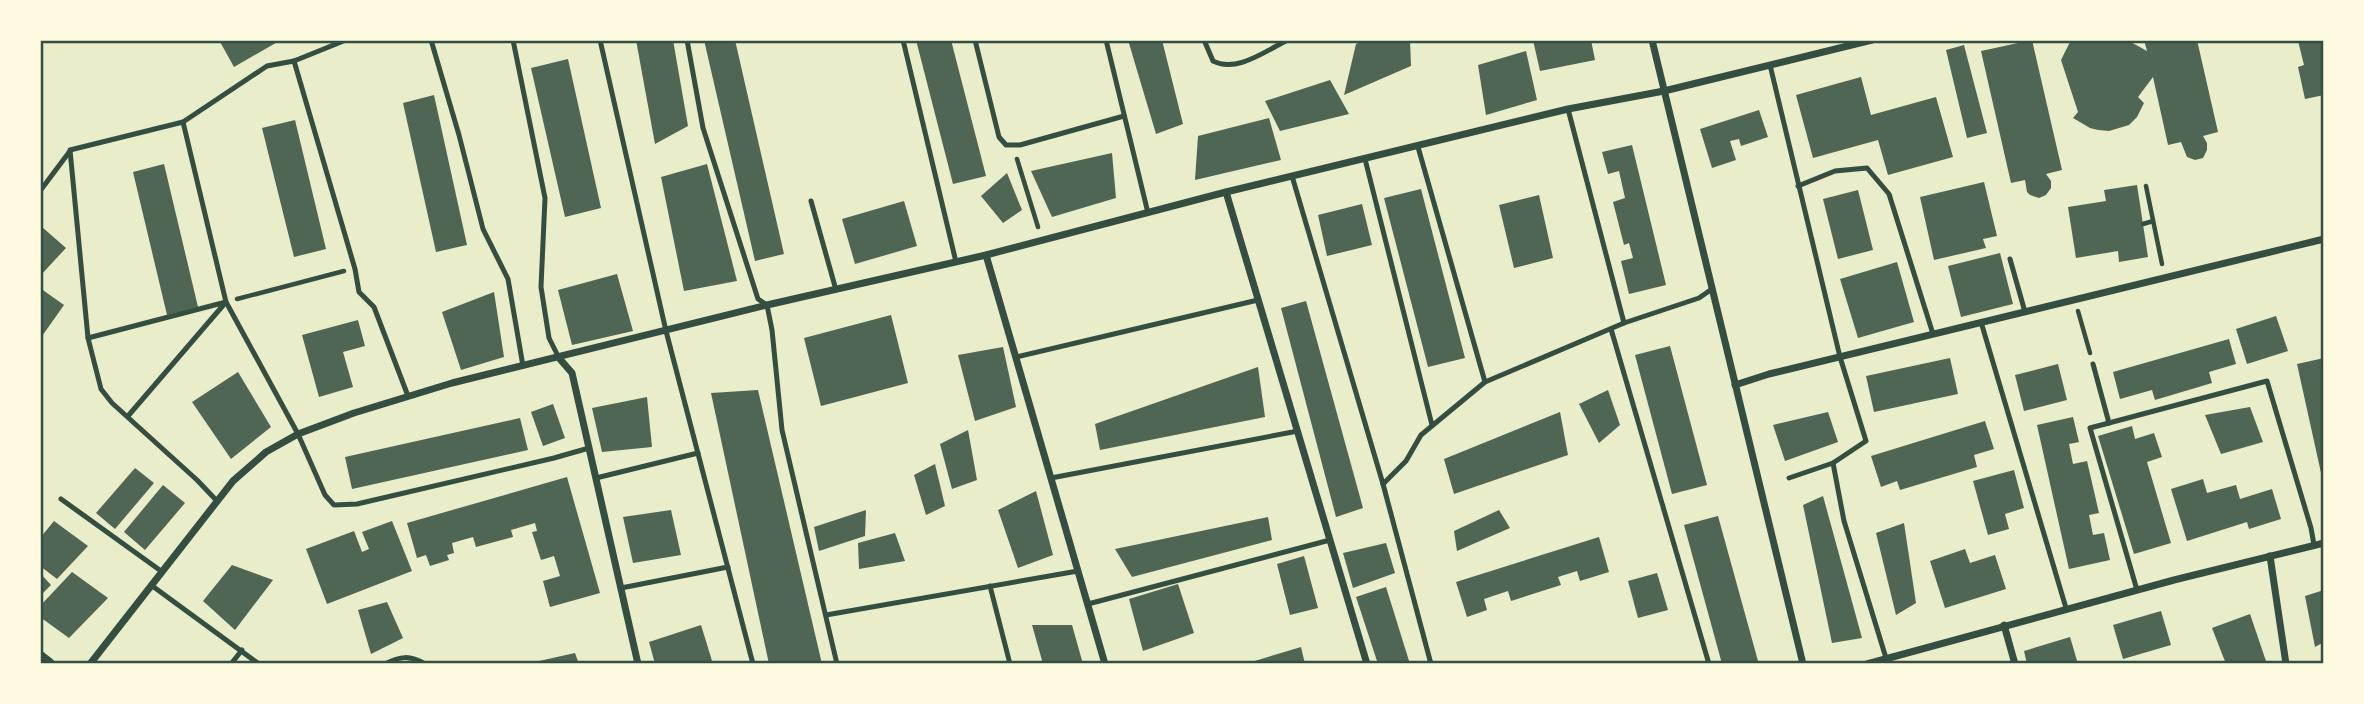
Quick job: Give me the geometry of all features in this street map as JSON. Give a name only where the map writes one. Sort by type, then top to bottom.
[{"type":"street","points":[[1652,40],[1804,664]]},
{"type":"street","points":[[90,664],[233,481],[266,452],[298,434],[354,413],[523,366],[767,305],[986,255],[1226,192],[1568,109],[1664,90],[1872,40]]},
{"type":"street","points":[[1226,192],[1367,664]]},
{"type":"street","points":[[1735,385],[2324,239]]},
{"type":"street","points":[[986,255],[1105,664]]},
{"type":"street","points":[[559,358],[572,373],[638,664]]},
{"type":"street","points":[[1867,664],[2066,608],[2324,543]]},
{"type":"street","points":[[2270,556],[2286,664]]},
{"type":"street","points":[[2004,625],[2015,664]]},
{"type":"street","points":[[40,657],[49,664]]},
{"type":"lane","points":[[40,191],[70,150],[183,122],[267,66],[294,61],[346,40]]},
{"type":"lane","points":[[431,40],[483,229],[508,279],[523,366]]},
{"type":"lane","points":[[513,40],[545,198],[541,287],[549,338],[559,358]]},
{"type":"lane","points":[[600,40],[666,331],[753,664]]},
{"type":"lane","points":[[688,40],[704,128],[758,299],[767,305],[782,430],[837,664]]},
{"type":"lane","points":[[902,40],[956,262]]},
{"type":"lane","points":[[975,40],[999,137],[1006,145],[1020,145],[1124,116]]},
{"type":"lane","points":[[1106,40],[1148,213]]},
{"type":"lane","points":[[1204,40],[1213,61],[1234,66],[1288,40]]},
{"type":"lane","points":[[294,61],[355,269],[359,292],[374,306],[408,396]]},
{"type":"lane","points":[[1770,65],[1840,357],[1866,441],[1833,463],[1789,478]]},
{"type":"lane","points":[[1568,109],[1624,323]]},
{"type":"lane","points":[[183,122],[226,302],[298,434],[325,495],[334,505],[357,504],[589,448]]},
{"type":"lane","points":[[1418,147],[1485,382]]},
{"type":"lane","points":[[70,150],[88,338],[101,389],[113,404],[216,501]]},
{"type":"lane","points":[[1365,159],[1432,425]]},
{"type":"lane","points":[[1798,186],[1835,171],[1867,168],[1889,194],[1933,334]]},
{"type":"lane","points":[[1292,176],[1383,484],[1431,664]]},
{"type":"lane","points":[[811,201],[836,290]]},
{"type":"lane","points":[[2010,259],[2025,312]]},
{"type":"lane","points":[[1383,484],[1406,461],[1421,435],[1485,382],[1624,323],[1699,298],[1712,289]]},
{"type":"lane","points":[[1016,357],[1258,300]]},
{"type":"lane","points":[[88,338],[226,302]]},
{"type":"lane","points":[[128,416],[226,302]]},
{"type":"lane","points":[[1981,322],[2066,608]]},
{"type":"lane","points":[[1611,329],[1710,664]]},
{"type":"lane","points":[[2093,364],[2109,423]]},
{"type":"lane","points":[[2137,590],[2090,428],[2267,381],[2314,545]]},
{"type":"lane","points":[[1051,478],[1297,431]]},
{"type":"lane","points":[[596,478],[698,453]]},
{"type":"lane","points":[[1833,463],[1844,521],[1886,658]]},
{"type":"lane","points":[[61,499],[161,571]]},
{"type":"lane","points":[[1088,604],[1330,540]]},
{"type":"lane","points":[[621,588],[728,567]]},
{"type":"lane","points":[[826,615],[1078,571]]},
{"type":"lane","points":[[151,585],[259,664]]},
{"type":"lane","points":[[990,586],[1010,664]]},
{"type":"lane","points":[[231,664],[242,650]]},
{"type":"lane","points":[[385,664],[399,657],[416,659],[425,664]]},
{"type":"path","points":[[1013,144],[1043,240]]},
{"type":"path","points":[[2146,186],[2165,278]]},
{"type":"path","points":[[2143,224],[2153,221]]},
{"type":"path","points":[[226,302],[355,269]]},
{"type":"path","points":[[2074,300],[2086,342]]},
{"type":"building","points":[[219,40],[281,40],[234,67]]},
{"type":"building","points":[[636,40],[673,40],[688,126],[655,144]]},
{"type":"building","points":[[704,40],[735,40],[784,254],[755,261]]},
{"type":"building","points":[[916,40],[951,40],[986,176],[953,184]]},
{"type":"building","points":[[1128,40],[1162,40],[1183,124],[1156,134]]},
{"type":"building","points":[[1364,40],[1410,40],[1411,66],[1344,95],[1356,44]]},
{"type":"building","points":[[1533,40],[1591,40],[1595,60],[1540,71]]},
{"type":"building","points":[[2032,40],[2062,170],[2046,174],[2051,181],[2051,188],[2046,195],[2039,198],[2027,192],[2025,180],[2011,183],[1981,51]]},
{"type":"building","points":[[2071,40],[2127,40],[2147,51],[2144,40],[2197,40],[2218,132],[2203,136],[2207,150],[2203,158],[2195,160],[2187,157],[2181,142],[2168,145],[2153,77],[2138,97],[2144,103],[2137,117],[2129,125],[2109,131],[2098,130],[2073,118],[2078,112],[2061,60]]},
{"type":"building","points":[[2324,40],[2324,95],[2305,99],[2298,67],[2304,65],[2298,41]]},
{"type":"building","points":[[1964,45],[1987,133],[1967,138],[1946,50]]},
{"type":"building","points":[[1526,51],[1537,100],[1486,115],[1478,65]]},
{"type":"building","points":[[568,59],[601,208],[565,217],[531,68]]},
{"type":"building","points":[[1861,77],[1871,115],[1936,97],[1953,157],[1888,175],[1878,140],[1813,158],[1796,95]]},
{"type":"building","points":[[1330,80],[1349,114],[1280,131],[1265,101]]},
{"type":"building","points":[[434,95],[467,245],[436,252],[403,103]]},
{"type":"building","points":[[1759,110],[1768,137],[1741,146],[1739,139],[1730,141],[1736,160],[1712,168],[1700,129]]},
{"type":"building","points":[[1269,118],[1281,160],[1195,180],[1198,136]]},
{"type":"building","points":[[295,120],[326,249],[294,257],[262,128]]},
{"type":"building","points":[[1632,145],[1666,285],[1629,294],[1621,261],[1633,258],[1629,243],[1624,245],[1613,202],[1625,198],[1619,171],[1608,174],[1602,152]]},
{"type":"building","points":[[1112,153],[1116,198],[1052,217],[1031,171]]},
{"type":"building","points":[[164,164],[198,307],[167,315],[133,172]]},
{"type":"building","points":[[707,164],[737,281],[684,291],[661,177]]},
{"type":"building","points":[[1007,173],[1022,210],[1003,223],[981,196]]},
{"type":"building","points":[[1984,182],[1997,236],[1983,239],[1986,248],[1934,260],[1920,197]]},
{"type":"building","points":[[2137,185],[2148,257],[2119,262],[2118,251],[2076,258],[2068,207],[2106,201],[2104,190]]},
{"type":"building","points":[[1421,189],[1465,358],[1428,367],[1384,198]]},
{"type":"building","points":[[1858,190],[1873,250],[1838,259],[1823,199]]},
{"type":"building","points":[[1539,195],[1553,258],[1514,268],[1499,205]]},
{"type":"building","points":[[904,201],[917,246],[855,264],[842,219]]},
{"type":"building","points":[[1362,204],[1372,245],[1327,256],[1318,215]]},
{"type":"building","points":[[42,227],[66,248],[40,276],[40,229]]},
{"type":"building","points":[[2000,253],[2013,304],[1961,317],[1948,266]]},
{"type":"building","points":[[1897,262],[1914,322],[1858,338],[1840,279]]},
{"type":"building","points":[[617,274],[633,331],[572,345],[558,290]]},
{"type":"building","points":[[40,288],[64,305],[40,339]]},
{"type":"building","points":[[494,292],[504,357],[461,370],[442,312]]},
{"type":"building","points":[[1306,301],[1363,508],[1336,517],[1281,308]]},
{"type":"building","points":[[891,315],[908,383],[821,406],[804,338]]},
{"type":"building","points":[[2276,316],[2288,351],[2247,364],[2236,329]]},
{"type":"building","points":[[358,320],[365,346],[343,352],[353,387],[319,397],[302,335]]},
{"type":"building","points":[[2229,339],[2236,364],[2209,372],[2212,383],[2155,400],[2152,390],[2120,399],[2113,372]]},
{"type":"building","points":[[1670,346],[1707,485],[1672,494],[1635,355]]},
{"type":"building","points":[[1003,347],[1016,407],[975,421],[958,355]]},
{"type":"building","points":[[1950,358],[1958,394],[1874,412],[1866,376]]},
{"type":"building","points":[[2324,358],[2324,482],[2323,482],[2297,364]]},
{"type":"building","points":[[2058,364],[2067,400],[2024,411],[2015,375]]},
{"type":"building","points":[[1258,367],[1265,417],[1100,450],[1095,424]]},
{"type":"building","points":[[238,372],[271,427],[231,459],[192,402]]},
{"type":"building","points":[[758,390],[822,664],[769,664],[711,393]]},
{"type":"building","points":[[1608,390],[1620,425],[1599,443],[1579,404]]},
{"type":"building","points":[[647,397],[652,447],[602,452],[592,408]]},
{"type":"building","points":[[553,404],[565,438],[543,446],[531,412]]},
{"type":"building","points":[[2250,407],[2263,442],[2221,454],[2205,415]]},
{"type":"building","points":[[1560,412],[1568,455],[1454,494],[1444,459]]},
{"type":"building","points":[[1828,412],[1838,442],[1785,461],[1773,425]]},
{"type":"building","points":[[2073,417],[2079,442],[2069,444],[2073,464],[2087,461],[2099,513],[2089,515],[2093,535],[2104,533],[2110,560],[2069,569],[2037,425]]},
{"type":"building","points":[[520,418],[528,450],[352,489],[345,457]]},
{"type":"building","points":[[1985,421],[1994,449],[1974,455],[1977,467],[1900,490],[1897,481],[1881,487],[1871,456]]},
{"type":"building","points":[[2132,426],[2135,439],[2154,433],[2162,457],[2147,462],[2171,543],[2134,554],[2098,436]]},
{"type":"building","points":[[968,430],[977,480],[952,489],[940,444]]},
{"type":"building","points":[[935,464],[945,506],[926,515],[914,475]]},
{"type":"building","points":[[135,468],[154,483],[115,529],[96,513]]},
{"type":"building","points":[[2014,470],[2024,508],[2005,514],[2009,529],[1988,535],[1973,481]]},
{"type":"building","points":[[567,477],[600,593],[550,607],[543,581],[560,576],[554,556],[541,560],[532,532],[537,531],[535,523],[511,530],[513,537],[476,547],[473,537],[452,543],[454,553],[447,555],[449,560],[430,566],[426,555],[417,558],[407,523]]},
{"type":"building","points":[[2203,479],[2207,493],[2236,485],[2240,499],[2272,489],[2281,519],[2249,529],[2247,522],[2187,541],[2171,489]]},
{"type":"building","points":[[163,485],[185,503],[145,550],[124,532]]},
{"type":"building","points":[[1036,491],[1053,555],[1018,568],[998,510]]},
{"type":"building","points":[[1823,496],[1862,638],[1832,643],[1803,505]]},
{"type":"building","points":[[671,510],[681,555],[633,563],[623,517]]},
{"type":"building","points":[[866,510],[865,536],[819,551],[814,527]]},
{"type":"building","points":[[1499,510],[1510,528],[1457,551],[1454,531]]},
{"type":"building","points":[[1718,516],[1758,661],[1748,664],[1722,664],[1684,525]]},
{"type":"building","points":[[1268,517],[1272,540],[1132,577],[1115,549]]},
{"type":"building","points":[[54,521],[88,546],[57,579],[40,566],[40,538]]},
{"type":"building","points":[[392,521],[412,571],[327,604],[306,549],[354,531],[362,552],[369,549],[362,532]]},
{"type":"building","points":[[1904,523],[1916,603],[1896,615],[1876,533]]},
{"type":"building","points":[[895,533],[905,561],[859,569],[858,543]]},
{"type":"building","points":[[1599,537],[1609,572],[1580,581],[1577,571],[1558,577],[1561,585],[1511,601],[1508,591],[1484,599],[1487,610],[1467,617],[1456,582]]},
{"type":"building","points":[[1386,543],[1395,573],[1353,588],[1343,553]]},
{"type":"building","points":[[1965,549],[1970,563],[1995,555],[2006,589],[1945,608],[1930,561]]},
{"type":"building","points":[[1304,556],[1318,608],[1290,615],[1277,564]]},
{"type":"building","points":[[232,565],[273,580],[235,630],[203,601]]},
{"type":"building","points":[[72,572],[108,598],[69,638],[40,617],[40,606]]},
{"type":"building","points":[[40,573],[51,585],[40,596]]},
{"type":"building","points":[[1657,573],[1668,610],[1638,618],[1628,581]]},
{"type":"building","points":[[1178,584],[1194,633],[1143,651],[1129,599]]},
{"type":"building","points":[[1386,587],[1410,664],[1378,664],[1356,597]]},
{"type":"building","points":[[2324,590],[2324,642],[2315,647],[2305,596]]},
{"type":"building","points":[[387,602],[403,638],[371,654],[358,610]]},
{"type":"building","points":[[2161,611],[2171,645],[2123,659],[2113,625]]},
{"type":"building","points":[[2250,614],[2267,664],[2226,664],[2212,628]]},
{"type":"building","points":[[701,625],[713,664],[655,664],[649,642]]},
{"type":"building","points":[[1032,625],[1072,625],[1083,664],[1043,664]]},
{"type":"building","points":[[2070,637],[2078,664],[2027,664],[2024,651]]},
{"type":"building","points":[[1301,647],[1305,664],[1248,664],[1248,663]]},
{"type":"building","points":[[575,653],[579,664],[530,664],[530,663]]}]
